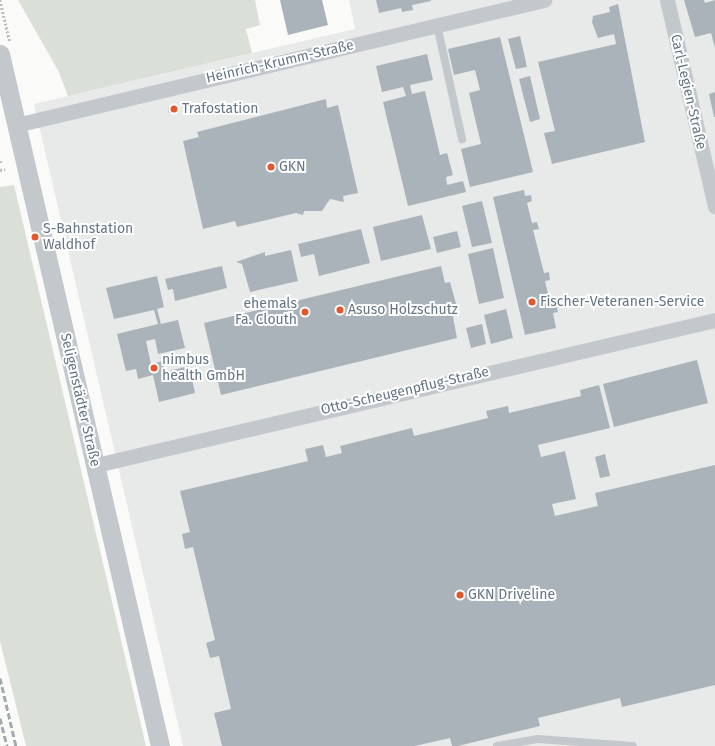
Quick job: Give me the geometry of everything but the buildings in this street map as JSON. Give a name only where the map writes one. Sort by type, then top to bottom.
[{"type":"street","name":"Heinrich-Krumm-Straße","points":[[16,125],[544,0]]},
{"type":"street","name":"Carl-Legien-Straße","points":[[667,0],[715,207]]},
{"type":"street","name":"Seligenstädter Straße","points":[[0,54],[160,746]]},
{"type":"street","name":"Otto-Scheugenpflug-Straße","points":[[96,465],[715,320]]},
{"type":"lane","points":[[437,25],[462,138]]},
{"type":"lane","points":[[497,746],[538,739],[633,746]]},
{"type":"path","points":[[0,170],[5,169]]},
{"type":"shaded area","points":[[18,0],[255,0],[260,25],[246,29],[252,53],[68,96],[59,72]]},
{"type":"shaded area","points":[[349,0],[715,0],[715,746],[183,746],[34,104],[355,29]]},
{"type":"shaded area","points":[[14,185],[146,746],[26,746],[0,641],[0,187]]},
{"type":"railway","points":[[0,678],[16,746]]},
{"type":"railway","points":[[0,718],[7,746]]},
{"type":"place","name":"Trafostation","points":[[174,109]]},
{"type":"place","name":"GKN","points":[[271,167]]},
{"type":"place","name":"S-Bahnstation Waldhof","points":[[35,237]]},
{"type":"place","name":"Fischer-Veteranen-Service","points":[[532,302]]},
{"type":"place","name":"Asuso Holzschutz","points":[[340,310]]},
{"type":"place","name":"ehemals Fa. Clouth","points":[[305,312]]},
{"type":"place","name":"nimbus health GmbH","points":[[154,368]]},
{"type":"place","name":"GKN Driveline","points":[[460,595]]}]
